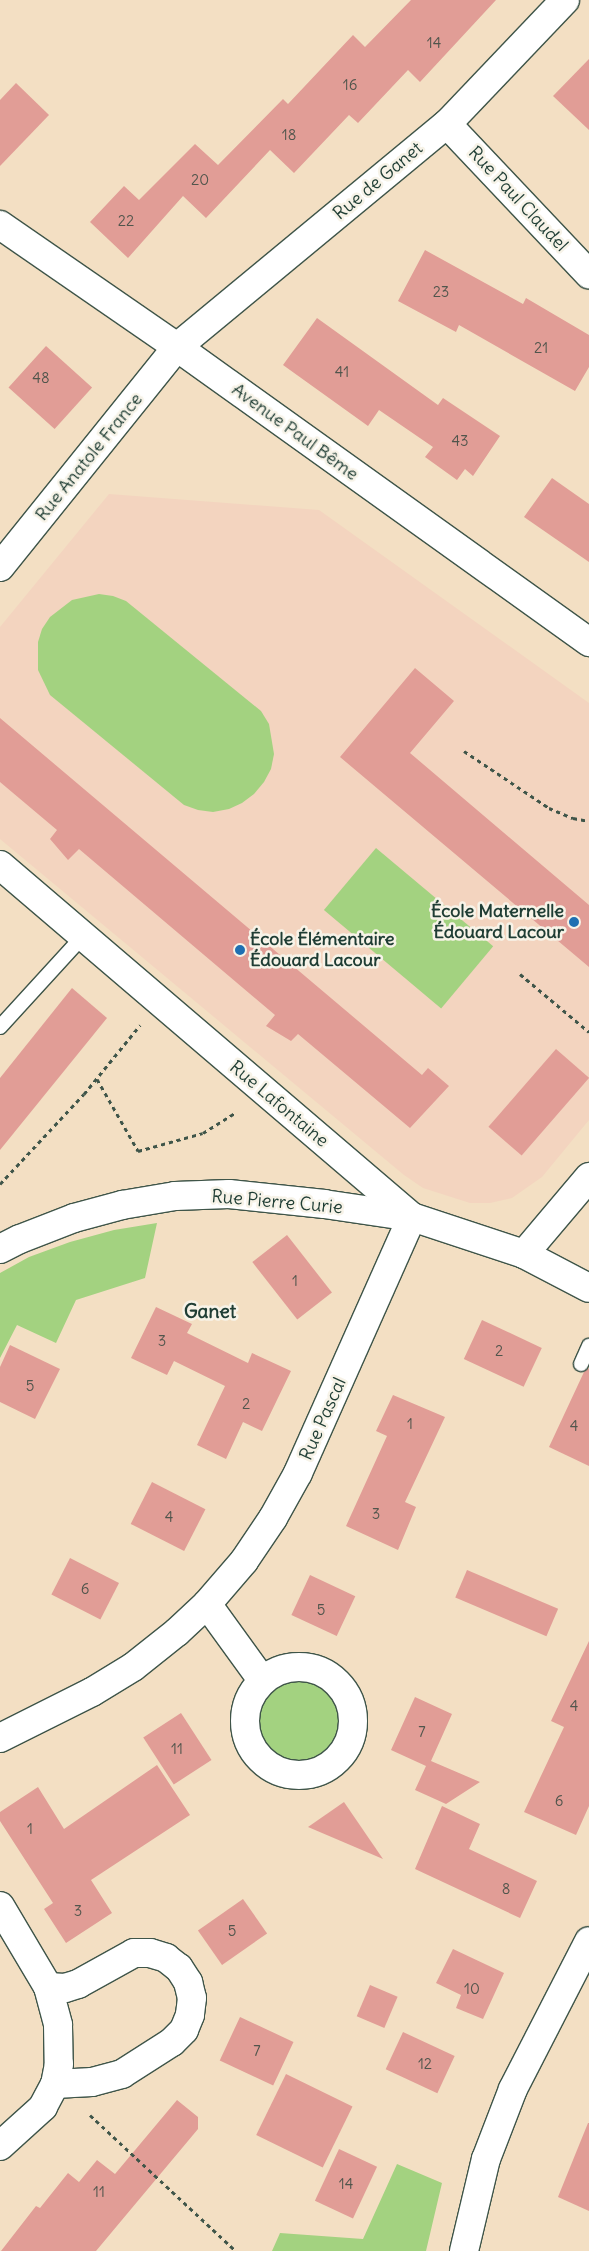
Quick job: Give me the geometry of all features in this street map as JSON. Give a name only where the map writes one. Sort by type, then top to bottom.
[{"type":"street","name":"Rue de Ganet","points":[[177,347],[447,124],[565,0]]},
{"type":"street","name":"Rue Paul Claudel","points":[[447,124],[589,274]]},
{"type":"street","name":"Avenue Paul Bême","points":[[0,225],[177,347],[589,642]]},
{"type":"street","name":"Rue Anatole France","points":[[0,567],[177,347]]},
{"type":"street","name":"Rue Lafontaine","points":[[0,865],[412,1217],[524,1254],[589,1288]]},
{"type":"street","points":[[524,1254],[589,1177]]},
{"type":"street","name":"Rue Pierre Curie","points":[[0,1249],[74,1218],[122,1205],[175,1196],[229,1194],[324,1204],[412,1217]]},
{"type":"street","name":"Rue Pascal","points":[[0,1738],[92,1692],[133,1667],[177,1632],[206,1604],[244,1561],[274,1518],[298,1473],[412,1217]]},
{"type":"street","points":[[206,1604],[262,1680]]},
{"type":"street","points":[[0,1906],[48,1987],[58,2025],[59,2064],[55,2084],[43,2107],[0,2146]]},
{"type":"street","points":[[464,2251],[486,2159],[513,2089],[589,1941]]},
{"type":"street","points":[[48,1987],[65,1988],[78,1984],[134,1953],[150,1953],[166,1958],[179,1968],[188,1982],[192,1998],[190,2015],[184,2030],[172,2042],[122,2074],[92,2082],[55,2084]]},
{"type":"lane","points":[[0,1027],[83,936]]},
{"type":"lane","points":[[581,1364],[589,1346]]},
{"type":"path","points":[[464,751],[549,808],[573,818],[589,821]]},
{"type":"path","points":[[520,974],[589,1032]]},
{"type":"path","points":[[0,1184],[97,1079],[159,1002]]},
{"type":"path","points":[[97,1079],[138,1151],[203,1133],[236,1112]]},
{"type":"path","points":[[55,2084],[236,2251]]},
{"type":"shaded area","points":[[109,494],[319,510],[589,703],[589,1120],[542,1177],[512,1198],[490,1203],[470,1203],[423,1188],[404,1175],[0,839],[0,627]]},
{"type":"green space","points":[[99,594],[113,596],[126,601],[261,711],[269,724],[274,754],[271,769],[264,782],[254,794],[242,803],[229,809],[213,812],[198,810],[184,805],[50,695],[38,670],[38,642],[42,629],[50,617],[72,600]]},
{"type":"green space","points":[[376,848],[493,946],[441,1008],[324,910]]},
{"type":"green space","points":[[157,1223],[145,1278],[76,1300],[56,1343],[17,1325],[0,1358],[0,1273],[29,1257],[70,1242],[114,1230]]},
{"type":"green space","points":[[299,1677],[316,1680],[324,1684],[336,1696],[340,1704],[343,1721],[340,1738],[336,1746],[324,1758],[316,1762],[299,1765],[282,1762],[274,1758],[262,1746],[258,1738],[255,1721],[258,1704],[262,1696],[274,1684],[282,1680]]},
{"type":"green space","points":[[397,2164],[442,2183],[426,2251],[272,2251],[280,2233],[363,2239]]},
{"type":"building","points":[[411,0],[496,0],[420,82],[408,70],[358,123],[349,115],[294,173],[270,150],[206,218],[183,196],[128,258],[90,222],[124,186],[139,200],[195,144],[218,165],[283,99],[288,104],[353,35],[365,47]]},
{"type":"building","points":[[589,59],[589,130],[553,96]]},
{"type":"building","points":[[16,83],[49,115],[0,166],[0,100]]},
{"type":"building","points":[[425,250],[523,304],[526,298],[589,335],[589,367],[575,391],[459,325],[456,332],[398,301]]},
{"type":"building","points":[[317,318],[438,405],[443,398],[500,436],[473,476],[465,469],[457,480],[425,457],[433,447],[379,410],[368,426],[283,365]]},
{"type":"building","points":[[46,346],[92,387],[55,429],[9,388]]},
{"type":"building","points":[[552,478],[589,504],[589,562],[524,517]]},
{"type":"building","points":[[415,668],[454,701],[410,753],[589,905],[589,967],[340,757]]},
{"type":"building","points":[[0,718],[422,1075],[428,1068],[449,1086],[410,1128],[298,1034],[291,1041],[266,1026],[275,1015],[79,849],[68,860],[50,839],[57,830],[0,782]]},
{"type":"building","points":[[72,988],[107,1018],[0,1150],[0,1078]]},
{"type":"building","points":[[556,1049],[589,1078],[522,1156],[488,1127]]},
{"type":"building","points":[[287,1235],[332,1293],[297,1320],[252,1262]]},
{"type":"building","points":[[156,1307],[192,1324],[187,1333],[248,1363],[252,1353],[291,1371],[262,1431],[243,1422],[226,1459],[197,1445],[225,1386],[174,1361],[167,1375],[131,1358]]},
{"type":"building","points":[[482,1320],[542,1348],[524,1387],[464,1359]]},
{"type":"building","points":[[10,1345],[60,1369],[35,1419],[0,1402],[0,1367]]},
{"type":"building","points":[[589,1368],[589,1466],[549,1447],[584,1372]]},
{"type":"building","points":[[393,1395],[445,1417],[405,1502],[416,1507],[398,1550],[346,1526],[387,1436],[376,1431]]},
{"type":"building","points":[[152,1482],[205,1509],[184,1551],[131,1524]]},
{"type":"building","points":[[70,1558],[119,1583],[100,1620],[51,1595]]},
{"type":"building","points":[[467,1570],[558,1609],[546,1636],[455,1598]]},
{"type":"building","points":[[310,1575],[355,1596],[337,1636],[291,1615]]},
{"type":"building","points":[[589,1641],[589,1806],[576,1835],[524,1812],[564,1727],[551,1721]]},
{"type":"building","points":[[415,1697],[452,1714],[431,1761],[480,1782],[446,1804],[415,1790],[426,1766],[391,1750]]},
{"type":"building","points":[[181,1713],[211,1760],[174,1784],[143,1738]]},
{"type":"building","points":[[157,1765],[190,1815],[91,1880],[112,1913],[66,1943],[44,1909],[53,1903],[0,1821],[0,1812],[38,1787],[64,1829]]},
{"type":"building","points":[[344,1802],[383,1859],[308,1827]]},
{"type":"building","points":[[442,1806],[480,1824],[469,1849],[537,1881],[520,1918],[415,1869]]},
{"type":"building","points":[[243,1899],[267,1933],[222,1965],[198,1931]]},
{"type":"building","points":[[453,1949],[504,1973],[483,2019],[456,2008],[461,1995],[436,1983]]},
{"type":"building","points":[[370,1985],[398,1997],[384,2028],[357,2016]]},
{"type":"building","points":[[240,2017],[293,2042],[273,2085],[220,2061]]},
{"type":"building","points":[[403,2032],[455,2056],[437,2093],[386,2069]]},
{"type":"building","points":[[286,2074],[353,2106],[323,2168],[256,2135]]},
{"type":"building","points":[[177,2100],[198,2117],[198,2129],[96,2251],[1,2251],[36,2206],[40,2208],[68,2173],[79,2182],[97,2160],[115,2174]]},
{"type":"building","points":[[589,2123],[589,2211],[558,2197]]},
{"type":"building","points":[[339,2149],[377,2167],[353,2218],[315,2201]]},
{"type":"place","name":"École Maternelle Édouard Lacour","points":[[574,922]]},
{"type":"place","name":"École Élémentaire Édouard Lacour","points":[[240,950]]},
{"type":"district","name":"Ganet","points":[[210,1312]]}]
